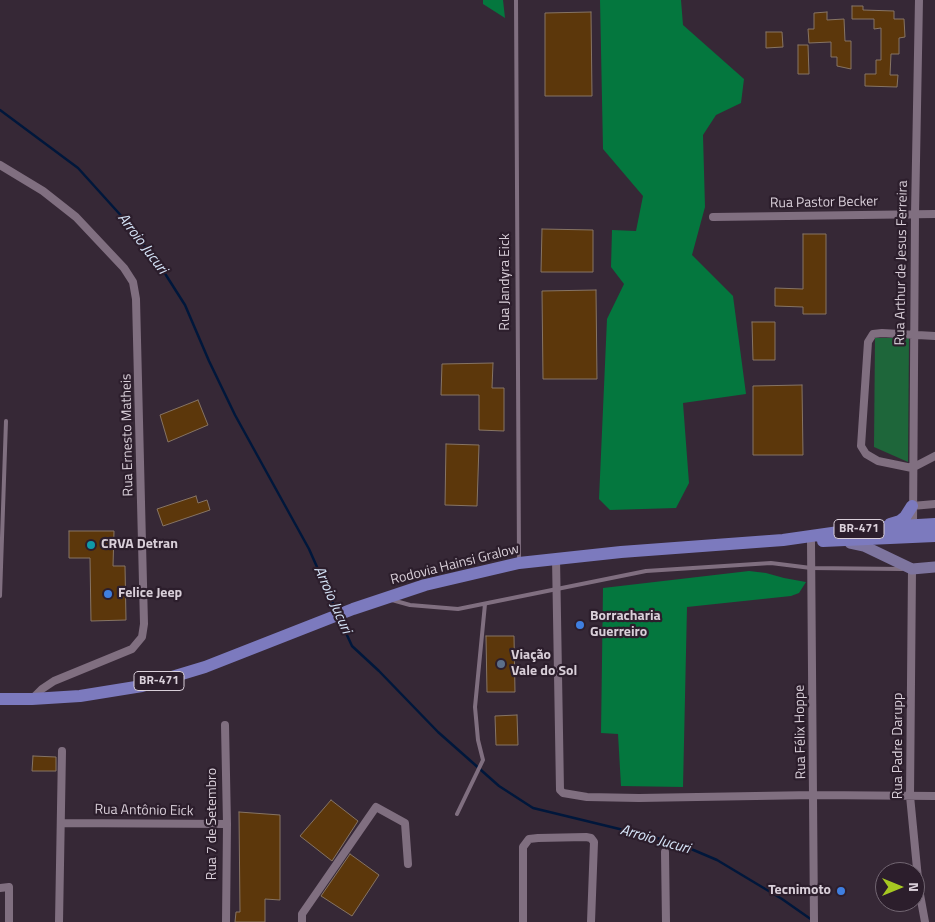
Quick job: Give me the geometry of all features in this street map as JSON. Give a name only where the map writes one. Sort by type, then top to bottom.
[{"type":"main road","points":[[856,530],[900,521],[912,506]]},
{"type":"main road","name":"Rodovia Hainsi Gralow","points":[[0,699],[80,696],[142,686],[205,667],[353,609],[424,585],[519,563],[556,558],[784,540],[856,530],[935,524]]},
{"type":"main road","name":"Rodovia Hainsi Gralow","points":[[784,540],[816,541],[935,536]]},
{"type":"main road","points":[[816,541],[852,543],[864,546],[912,569],[935,568]]},
{"type":"street","name":"Rua Arthur de Jesus Ferreira","points":[[913,526],[912,468],[919,0]]},
{"type":"street","name":"Rua Ernesto Matheis","points":[[0,165],[43,191],[76,217],[124,268],[133,282],[136,299],[144,624],[142,638],[132,649],[54,680],[32,699]]},
{"type":"street","name":"Rua Pastor Becker","points":[[713,217],[935,214]]},
{"type":"street","points":[[935,336],[873,334],[868,342],[861,446],[866,454],[878,461],[912,468],[935,456]]},
{"type":"street","points":[[912,506],[935,504]]},
{"type":"street","name":"Rua Félix Hoppe","points":[[814,922],[811,568],[816,541]]},
{"type":"street","points":[[556,558],[560,790],[563,794],[587,797],[639,798],[814,794],[935,796]]},
{"type":"street","name":"Rua Padre Darupp","points":[[912,569],[910,796],[925,922]]},
{"type":"street","name":"Rua 7 de Setembro","points":[[225,725],[226,922]]},
{"type":"street","points":[[60,922],[62,751]]},
{"type":"street","points":[[302,922],[302,914],[376,807],[405,823],[408,864]]},
{"type":"street","name":"Rua Antônio Eick","points":[[61,823],[227,824]]},
{"type":"street","points":[[523,922],[524,847],[529,840],[557,838],[591,838],[594,842],[591,922]]},
{"type":"street","points":[[665,852],[666,922]]},
{"type":"street","points":[[0,888],[9,887],[9,922]]},
{"type":"lane","name":"Rua Jandyra Eick","points":[[516,0],[519,563]]},
{"type":"lane","points":[[0,596],[6,421]]},
{"type":"lane","points":[[385,598],[410,605],[458,609],[646,571],[771,563],[811,568],[912,569]]},
{"type":"lane","points":[[457,814],[475,773],[483,760],[478,740],[475,707],[485,604]]},
{"type":"green space","points":[[483,0],[503,0],[505,18],[483,4]]},
{"type":"green space","points":[[600,0],[681,0],[683,25],[744,79],[741,103],[716,115],[703,135],[705,207],[692,255],[733,296],[746,394],[683,403],[689,483],[676,508],[610,510],[599,499],[607,319],[624,284],[611,267],[612,230],[636,231],[643,196],[603,149]]},
{"type":"green space","points":[[875,338],[909,338],[908,462],[874,447]]},
{"type":"green space","points":[[749,571],[806,582],[799,593],[791,596],[687,607],[683,787],[621,786],[618,734],[601,733],[603,588]]},
{"type":"building","points":[[852,6],[863,6],[863,10],[894,11],[894,19],[904,19],[905,37],[899,38],[899,54],[891,54],[890,75],[898,75],[897,87],[865,86],[865,74],[876,74],[876,60],[881,60],[881,28],[874,29],[874,19],[852,19]]},
{"type":"building","points":[[591,12],[592,96],[545,96],[545,13]]},
{"type":"building","points":[[827,12],[827,20],[844,19],[845,41],[851,41],[851,69],[837,66],[837,57],[831,57],[831,42],[809,43],[808,29],[814,29],[814,13]]},
{"type":"building","points":[[766,32],[782,32],[783,47],[766,48]]},
{"type":"building","points":[[798,45],[808,45],[809,74],[798,74]]},
{"type":"building","points":[[542,229],[593,230],[593,272],[541,272]]},
{"type":"building","points":[[803,234],[826,234],[826,314],[803,314],[803,307],[775,306],[775,288],[803,289]]},
{"type":"building","points":[[596,290],[597,379],[543,379],[542,291]]},
{"type":"building","points":[[752,322],[775,322],[775,360],[753,360]]},
{"type":"building","points":[[493,363],[492,388],[504,388],[504,431],[479,430],[479,395],[441,395],[442,364]]},
{"type":"building","points":[[802,385],[803,455],[753,455],[753,386]]},
{"type":"building","points":[[198,400],[208,425],[168,442],[160,415]]},
{"type":"building","points":[[446,444],[479,445],[477,506],[445,505]]},
{"type":"building","points":[[196,496],[198,503],[207,500],[210,510],[163,526],[157,509]]},
{"type":"building","points":[[69,531],[114,531],[113,566],[125,566],[126,620],[91,621],[90,558],[69,558]]},
{"type":"building","name":"Viação Vale do Sol","points":[[486,636],[514,636],[515,692],[487,692]]},
{"type":"building","points":[[517,715],[518,745],[496,745],[495,716]]},
{"type":"building","points":[[33,756],[56,757],[56,771],[32,771]]},
{"type":"building","points":[[331,800],[358,821],[332,861],[300,836]]},
{"type":"building","points":[[239,812],[280,815],[280,900],[265,899],[265,922],[235,922],[236,912],[240,912]]},
{"type":"building","points":[[350,854],[379,875],[352,916],[321,896]]},
{"type":"waterway","name":"Arroio Jucuri","points":[[0,110],[78,168],[125,220],[164,272],[185,305],[235,415],[309,549],[337,612]]},
{"type":"waterway","name":"Arroio Jucuri","points":[[340,620],[352,646],[438,732],[499,786],[533,808],[677,843],[717,860],[782,899],[812,920]]},
{"type":"place","name":"CRVA Detran","points":[[91,545]]},
{"type":"place","name":"Felice Jeep","points":[[108,594]]},
{"type":"place","name":"Borracharia Guerreiro","points":[[580,625]]},
{"type":"place","name":"Viação Vale do Sol","points":[[501,664]]},
{"type":"place","name":"Tecnimoto","points":[[841,891]]}]
